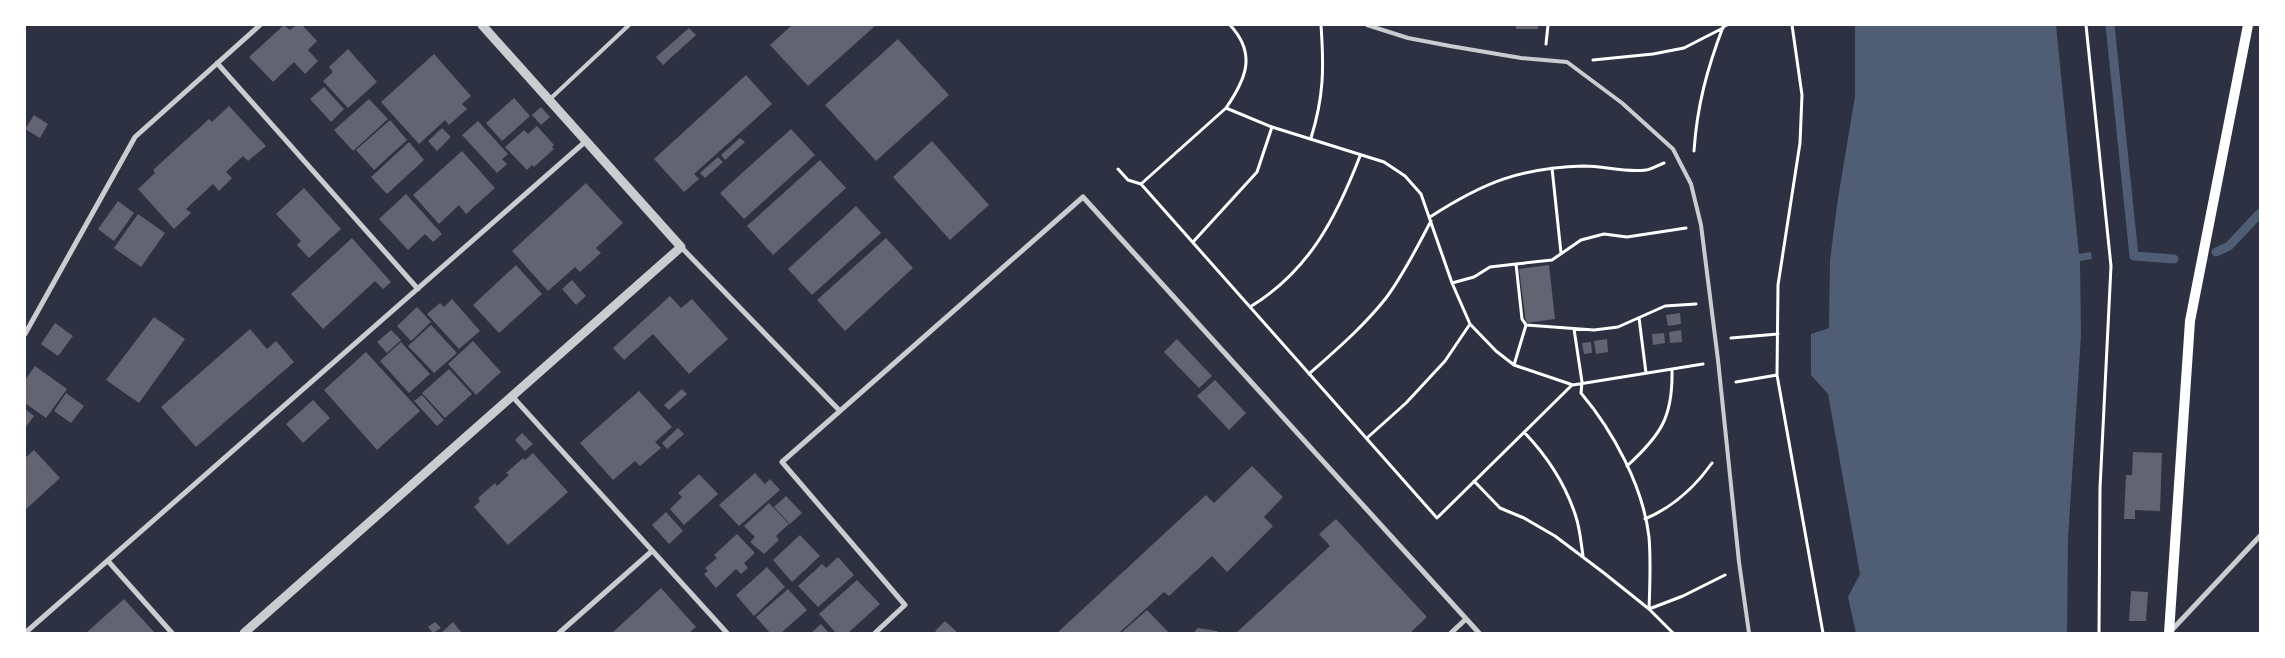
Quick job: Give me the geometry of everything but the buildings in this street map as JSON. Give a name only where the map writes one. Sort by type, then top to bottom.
[{"type":"main road","points":[[2169,633],[2190,321],[2248,25]]},
{"type":"street","points":[[25,334],[135,138],[260,25]]},
{"type":"street","points":[[482,25],[681,247],[839,410]]},
{"type":"street","points":[[217,64],[418,288]]},
{"type":"street","points":[[26,633],[586,141]]},
{"type":"street","points":[[875,633],[905,606],[782,462],[1083,197],[1479,633]]},
{"type":"street","points":[[244,633],[681,247]]},
{"type":"street","points":[[512,396],[728,633]]},
{"type":"street","points":[[2169,633],[2260,536]]},
{"type":"street","points":[[559,633],[652,550]]},
{"type":"street","points":[[108,560],[172,633]]},
{"type":"street","points":[[1451,633],[1466,619]]},
{"type":"lane","points":[[549,100],[629,25]]},
{"type":"lane","points":[[1367,25],[1408,38],[1450,46],[1521,58],[1567,62],[1650,126],[1673,150],[1691,184],[1701,225],[1718,360],[1739,562],[1749,633]]},
{"type":"path","points":[[1141,184],[1226,108],[1240,88],[1247,62],[1239,35],[1230,25]]},
{"type":"path","points":[[1311,138],[1320,109],[1324,71],[1321,25]]},
{"type":"path","points":[[1792,25],[1802,95],[1800,134],[1778,284],[1777,375],[1823,633]]},
{"type":"path","points":[[2086,25],[2111,266],[2100,488],[2099,633]]},
{"type":"path","points":[[1567,62],[1653,54],[1684,48],[1725,26]]},
{"type":"path","points":[[1691,184],[1700,97],[1710,61],[1725,26]]},
{"type":"path","points":[[1226,108],[1272,127],[1384,162],[1405,176],[1421,194],[1452,283],[1470,324],[1496,351],[1514,365],[1573,385]]},
{"type":"path","points":[[1193,242],[1257,172],[1272,127]]},
{"type":"path","points":[[1250,307],[1271,294],[1292,274],[1325,232],[1343,200],[1360,156]]},
{"type":"path","points":[[1309,374],[1356,332],[1386,298],[1411,260],[1431,219],[1487,184],[1532,170],[1586,166],[1646,170],[1665,162],[1679,162]]},
{"type":"path","points":[[1552,168],[1561,254]]},
{"type":"path","points":[[1118,169],[1128,180],[1141,184],[1436,518],[1573,385],[1582,382],[1672,370],[1718,360]]},
{"type":"path","points":[[1452,283],[1474,277],[1490,267],[1552,260],[1581,240],[1604,234],[1642,235],[1701,225]]},
{"type":"path","points":[[1516,264],[1522,319],[1526,325]]},
{"type":"path","points":[[1526,325],[1594,330],[1618,327],[1664,306],[1711,304]]},
{"type":"path","points":[[1639,318],[1646,373]]},
{"type":"path","points":[[1367,439],[1406,403],[1445,360],[1470,324]]},
{"type":"path","points":[[1514,365],[1526,325]]},
{"type":"path","points":[[1574,329],[1582,382],[1581,393],[1599,414],[1613,436],[1645,519],[1650,564],[1649,610]]},
{"type":"path","points":[[1715,339],[1778,334]]},
{"type":"path","points":[[1626,466],[1650,445],[1665,420],[1672,396],[1672,370]]},
{"type":"path","points":[[1720,384],[1777,375]]},
{"type":"path","points":[[1524,432],[1546,456],[1558,476],[1576,518],[1583,556]]},
{"type":"path","points":[[1645,519],[1662,512],[1681,498],[1705,473],[1726,444]]},
{"type":"path","points":[[1474,481],[1500,508],[1524,518],[1555,536],[1583,556],[1649,610],[1673,633]]},
{"type":"path","points":[[1649,610],[1734,571],[1739,562]]},
{"type":"water","points":[[1855,25],[2056,25],[2079,254],[2091,252],[2092,259],[2080,261],[2081,335],[2068,539],[2067,633],[1856,633],[1848,597],[1860,574],[1828,394],[1811,375],[1811,334],[1829,328],[1830,260],[1855,96]]},
{"type":"waterway","points":[[2110,25],[2134,256],[2174,259]]},
{"type":"waterway","points":[[2216,252],[2229,246],[2260,213]]}]
